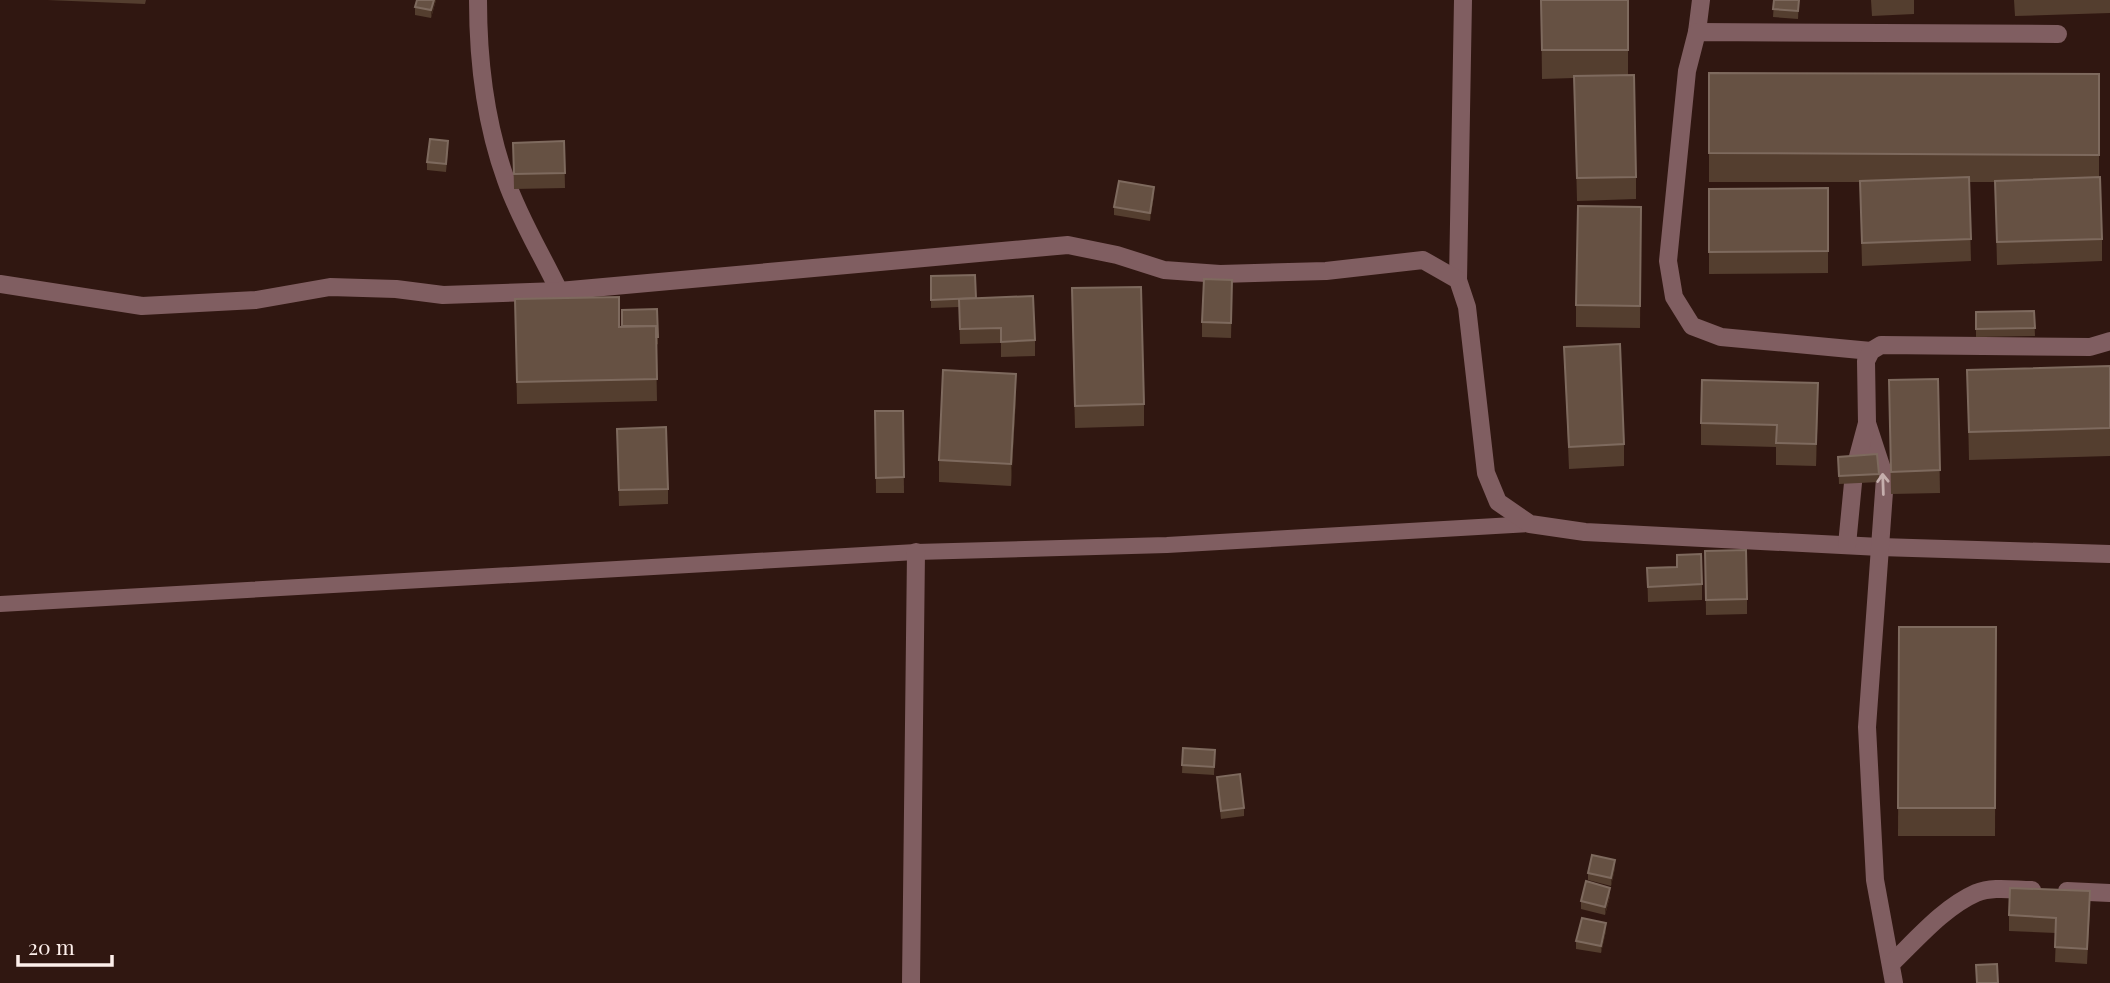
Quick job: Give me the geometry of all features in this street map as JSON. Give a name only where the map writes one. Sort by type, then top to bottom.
[{"type":"street","points":[[478,0],[478,47],[485,103],[506,181],[559,291]]},
{"type":"street","points":[[1463,0],[1458,280],[1467,307],[1486,473],[1497,502],[1530,524],[1585,532],[1880,547],[2110,554]]},
{"type":"street","points":[[1701,0],[1687,71],[1668,261],[1674,297],[1692,326],[1721,337],[1871,351]]},
{"type":"street","points":[[1696,32],[2058,34]]},
{"type":"street","points":[[0,285],[142,306],[256,300],[330,287],[396,289],[443,295],[559,291],[1068,245],[1117,255],[1164,270],[1220,274],[1315,272],[1423,260],[1458,280]]},
{"type":"street","points":[[1856,464],[1867,423],[1866,361],[1871,351],[1881,345],[2090,347],[2110,341]]},
{"type":"street","points":[[1867,423],[1885,478],[1867,727],[1875,880],[1894,983]]},
{"type":"street","points":[[1847,545],[1853,483]]},
{"type":"street","points":[[911,983],[916,551]]},
{"type":"street","points":[[1891,964],[1937,920],[1976,893],[1994,889],[2110,893]]},
{"type":"lane","points":[[0,604],[916,551],[1167,545],[1530,524]]},
{"type":"building","points":[[417,0],[434,0],[431,10],[415,7]]},
{"type":"building","points":[[1541,0],[1628,0],[1628,50],[1542,50]]},
{"type":"building","points":[[1774,0],[1799,0],[1798,11],[1773,9]]},
{"type":"building","points":[[1709,73],[2099,74],[2099,155],[1709,153]]},
{"type":"building","points":[[1634,75],[1636,177],[1577,178],[1574,76]]},
{"type":"building","points":[[430,139],[448,141],[446,164],[427,162]]},
{"type":"building","points":[[564,141],[565,173],[514,174],[513,143]]},
{"type":"building","points":[[1969,177],[1971,239],[1862,243],[1860,181]]},
{"type":"building","points":[[2100,177],[2102,239],[1997,242],[1995,181]]},
{"type":"building","points":[[1119,181],[1154,187],[1150,213],[1114,207]]},
{"type":"building","points":[[1828,188],[1828,251],[1709,252],[1709,189]]},
{"type":"building","points":[[1578,206],[1641,207],[1640,306],[1576,305]]},
{"type":"building","points":[[975,275],[976,298],[931,300],[931,276]]},
{"type":"building","points":[[1204,279],[1232,280],[1231,323],[1202,322]]},
{"type":"building","points":[[1141,287],[1144,404],[1075,406],[1072,288]]},
{"type":"building","points":[[1033,296],[1035,340],[1001,342],[1001,328],[960,329],[959,299]]},
{"type":"building","points":[[619,297],[619,327],[656,326],[657,379],[517,382],[515,299]]},
{"type":"building","points":[[657,309],[658,337],[656,326],[622,326],[622,310]]},
{"type":"building","points":[[2034,311],[2035,328],[1976,329],[1976,312]]},
{"type":"building","points":[[1620,344],[1624,444],[1569,447],[1564,347]]},
{"type":"building","points":[[2110,366],[2110,428],[1969,432],[1967,370]]},
{"type":"building","points":[[943,370],[1016,374],[1011,464],[939,460]]},
{"type":"building","points":[[1938,379],[1940,470],[1891,472],[1889,380]]},
{"type":"building","points":[[1702,380],[1818,383],[1816,444],[1776,443],[1777,425],[1701,423]]},
{"type":"building","points":[[875,411],[903,411],[904,477],[876,478]]},
{"type":"building","points":[[666,427],[668,489],[619,490],[617,429]]},
{"type":"building","points":[[1877,454],[1879,474],[1839,476],[1838,457]]},
{"type":"building","points":[[1746,550],[1747,599],[1706,600],[1705,551]]},
{"type":"building","points":[[1701,554],[1702,584],[1648,587],[1647,568],[1677,567],[1677,555]]},
{"type":"building","points":[[1899,627],[1996,627],[1995,808],[1898,808]]},
{"type":"building","points":[[1183,748],[1215,750],[1214,767],[1182,765]]},
{"type":"building","points":[[1240,774],[1244,808],[1221,811],[1217,777]]},
{"type":"building","points":[[1592,855],[1615,860],[1611,878],[1588,873]]},
{"type":"building","points":[[1586,881],[1610,888],[1605,907],[1581,901]]},
{"type":"building","points":[[2010,888],[2090,891],[2087,949],[2055,947],[2056,918],[2009,915]]},
{"type":"building","points":[[1582,918],[1606,923],[1601,946],[1576,941]]},
{"type":"building","points":[[1997,964],[1998,983],[1977,983],[1976,965]]}]
